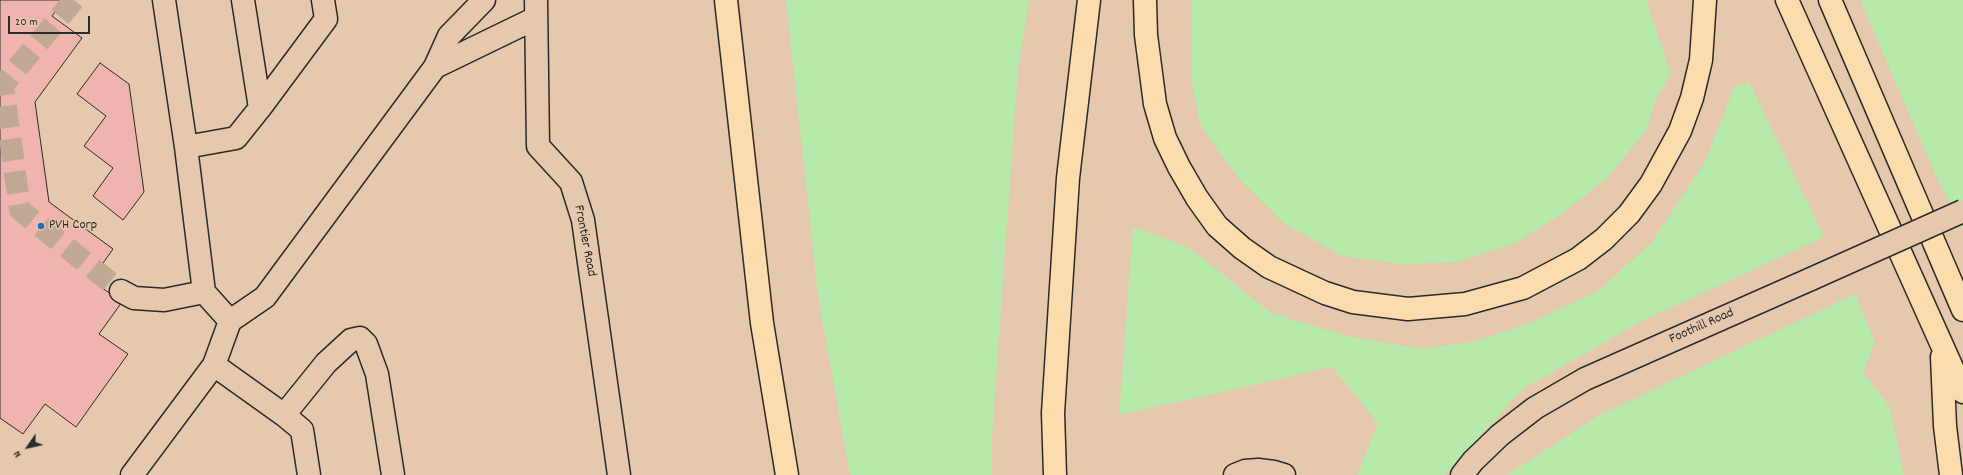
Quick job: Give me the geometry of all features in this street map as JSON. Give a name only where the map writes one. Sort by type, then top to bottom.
[{"type":"highway","points":[[726,0],[762,323],[787,475]]},
{"type":"highway","points":[[1055,475],[1053,413],[1068,178],[1089,0]]},
{"type":"highway","points":[[1145,0],[1146,35],[1155,104],[1165,138],[1178,167],[1197,198],[1217,226],[1242,248],[1269,267],[1325,293],[1353,302],[1408,309],[1464,304],[1524,288],[1552,275],[1578,259],[1604,239],[1629,214],[1651,184],[1680,131],[1692,98],[1701,60],[1705,0]]},
{"type":"highway","points":[[1787,0],[1963,392]]},
{"type":"highway","points":[[1830,0],[1963,310]]},
{"type":"highway","points":[[1942,344],[1945,426],[1951,475]]},
{"type":"street","points":[[164,0],[186,147],[204,292],[230,321]]},
{"type":"street","points":[[243,0],[260,108]]},
{"type":"street","points":[[186,147],[236,138],[326,19],[323,0]]},
{"type":"street","points":[[132,475],[214,365],[230,321],[265,297],[435,68],[449,36],[484,0]]},
{"type":"street","points":[[435,68],[536,9],[522,0]]},
{"type":"street","name":"Frontier Road","points":[[536,9],[538,146],[571,182],[583,220],[619,475]]},
{"type":"street","name":"Foothill Road","points":[[1462,475],[1473,461],[1500,435],[1535,408],[1585,379],[1963,211]]},
{"type":"street","points":[[121,291],[134,298],[164,300],[204,292]]},
{"type":"street","points":[[284,414],[326,363],[352,340],[360,338],[366,344],[377,374],[393,475]]},
{"type":"street","points":[[214,365],[284,414],[302,430],[310,475]]},
{"type":"street","points":[[1235,475],[1245,471],[1258,470],[1284,475]]},
{"type":"green space","points":[[786,0],[1029,0],[1018,70],[991,448],[992,475],[850,475],[818,296]]},
{"type":"green space","points":[[1192,0],[1646,0],[1671,74],[1656,98],[1647,129],[1607,178],[1563,213],[1516,243],[1457,262],[1400,264],[1342,256],[1285,224],[1238,178],[1201,126],[1192,84]]},
{"type":"green space","points":[[1860,0],[1963,0],[1963,228],[1939,183]]},
{"type":"green space","points":[[1749,82],[1824,237],[1642,321],[1523,389],[1445,475],[1357,475],[1378,423],[1332,367],[1119,415],[1133,227],[1188,247],[1271,313],[1347,336],[1421,349],[1473,342],[1529,323],[1598,291],[1651,243],[1705,162],[1734,87]]},
{"type":"green space","points":[[1855,294],[1875,342],[1863,373],[1890,407],[1904,475],[1507,475],[1598,416]]},
{"type":"building","name":"PVH Corp","points":[[0,0],[64,0],[52,16],[82,38],[35,102],[49,202],[113,249],[91,280],[122,302],[99,334],[128,354],[76,427],[45,404],[23,434],[0,418]]},
{"type":"building","points":[[100,63],[129,84],[144,192],[123,220],[93,196],[113,168],[84,146],[106,116],[77,94]]},
{"type":"tunnel","points":[[74,0],[3,85],[20,210],[121,291]]},
{"type":"place","name":"PVH Corp","points":[[41,226]]}]
